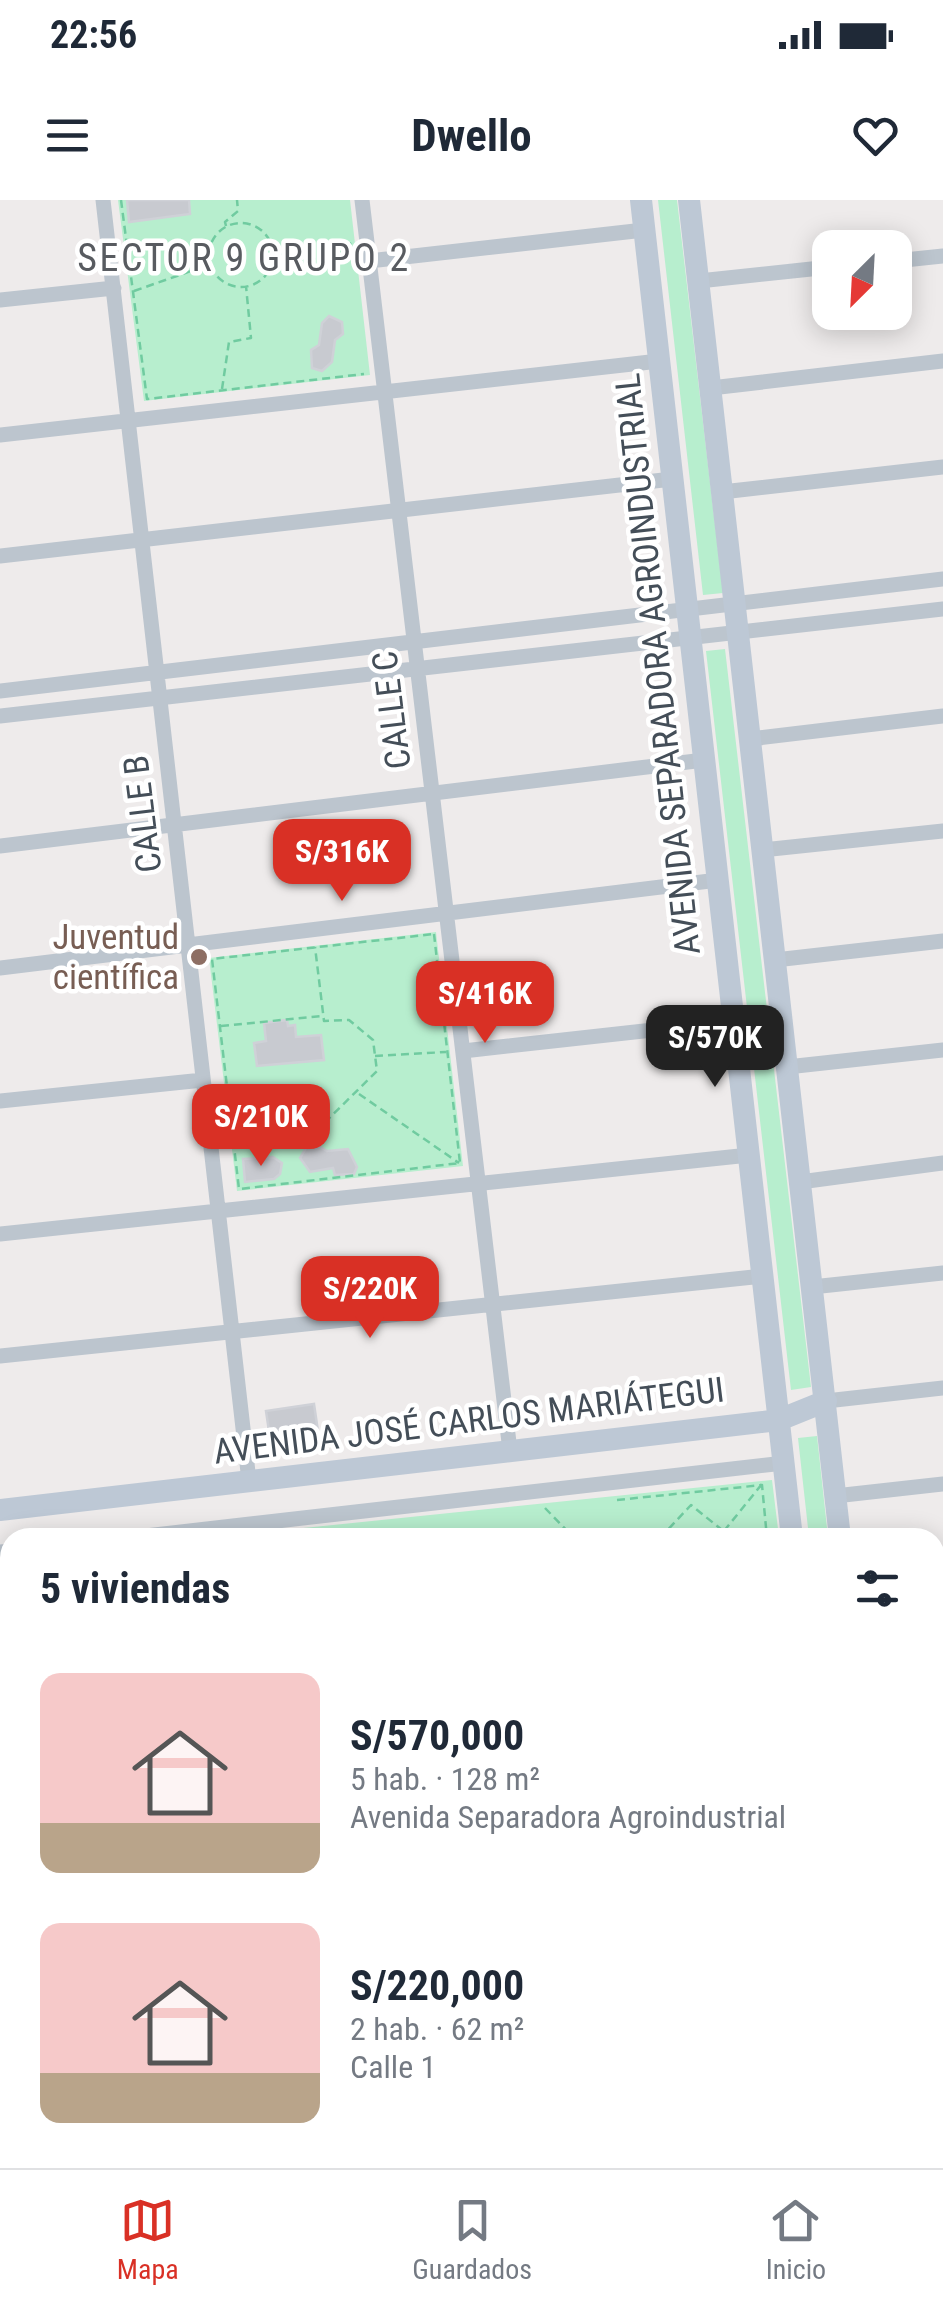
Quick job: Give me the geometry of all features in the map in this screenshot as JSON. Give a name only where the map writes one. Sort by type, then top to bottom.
[{"type":"street","name":"CALLE B","points":[[103,200],[249,1481]]},
{"type":"street","name":"CALLE C","points":[[362,200],[446,914],[455,1052],[478,1184],[510,1451]]},
{"type":"street","name":"AVENIDA SEPARADORA AGROINDUSTRIAL","points":[[640,200],[791,1528]]},
{"type":"street","points":[[690,200],[839,1528]]},
{"type":"street","points":[[369,261],[644,230]]},
{"type":"street","points":[[912,259],[943,256]]},
{"type":"street","points":[[698,282],[812,269]]},
{"type":"street","points":[[0,300],[114,288]]},
{"type":"street","points":[[0,434],[659,360]]},
{"type":"street","points":[[710,388],[943,362]]},
{"type":"street","points":[[722,492],[943,468]]},
{"type":"street","points":[[0,556],[672,479]]},
{"type":"street","points":[[0,691],[943,580]]},
{"type":"street","points":[[0,716],[943,608]]},
{"type":"street","points":[[750,739],[943,716]]},
{"type":"street","points":[[0,846],[704,760]]},
{"type":"street","points":[[762,850],[943,831]]},
{"type":"street","points":[[0,968],[718,880]]},
{"type":"street","points":[[775,960],[943,942]]},
{"type":"street","points":[[455,1052],[734,1021]]},
{"type":"street","points":[[787,1067],[943,1050]]},
{"type":"street","points":[[0,1101],[204,1080]]},
{"type":"street","points":[[0,1234],[749,1155]]},
{"type":"street","points":[[800,1182],[943,1164]]},
{"type":"street","points":[[812,1287],[943,1273]]},
{"type":"street","points":[[0,1356],[763,1276]]},
{"type":"street","name":"AVENIDA JOSÉ CARLOS MARIÁTEGUI","points":[[0,1510],[779,1420],[826,1401],[943,1388]]},
{"type":"street","points":[[215,1528],[784,1463]]},
{"type":"street","points":[[835,1496],[943,1484]]},
{"type":"path","points":[[121,200],[147,398],[367,374]]},
{"type":"path","points":[[226,227],[224,222],[238,211],[237,200]]},
{"type":"path","points":[[243,223],[263,232],[272,249],[270,269],[256,283],[246,286],[226,282],[211,264],[210,246],[226,227],[243,223]]},
{"type":"path","points":[[270,269],[284,272],[352,243]]},
{"type":"path","points":[[133,292],[211,264]]},
{"type":"path","points":[[222,390],[229,342],[250,338],[246,286]]},
{"type":"path","points":[[434,934],[455,1052],[460,1164],[239,1189],[212,959],[434,934]]},
{"type":"path","points":[[208,1119],[263,1114],[292,1140],[310,1137],[376,1071],[374,1040],[348,1020],[324,1021],[316,948]]},
{"type":"path","points":[[220,1026],[324,1016]]},
{"type":"path","points":[[375,1056],[455,1052]]},
{"type":"path","points":[[357,1093],[460,1164]]},
{"type":"path","points":[[604,1502],[762,1485],[767,1528]]},
{"type":"path","points":[[669,1528],[691,1505],[720,1528]]},
{"type":"path","points":[[546,1508],[565,1528]]},
{"type":"green space","points":[[118,200],[350,200],[370,375],[144,401]]},
{"type":"green space","points":[[658,200],[677,200],[723,593],[703,595]]},
{"type":"green space","points":[[725,649],[811,1387],[791,1390],[706,651]]},
{"type":"green space","points":[[436,932],[463,1166],[237,1191],[209,958]]},
{"type":"green space","points":[[817,1436],[827,1528],[808,1528],[798,1438]]},
{"type":"green space","points":[[772,1480],[778,1528],[304,1528]]},
{"type":"building","points":[[127,200],[189,200],[190,214],[129,222]]},
{"type":"building","points":[[329,316],[342,322],[343,334],[335,340],[332,362],[322,371],[312,368],[311,350],[319,345],[322,323]]},
{"type":"building","points":[[287,1020],[288,1026],[295,1025],[296,1037],[321,1035],[324,1060],[257,1066],[254,1043],[266,1041],[264,1023]]},
{"type":"building","points":[[310,1141],[327,1151],[348,1149],[357,1167],[354,1174],[335,1175],[333,1168],[310,1172],[300,1158]]},
{"type":"building","points":[[273,1157],[282,1163],[280,1174],[274,1179],[245,1182],[243,1159]]},
{"type":"building","points":[[314,1404],[320,1445],[272,1451],[266,1411]]},
{"type":"place","name":"Juventud científica","points":[[199,957]]},
{"type":"district","name":"SECTOR 9 GRUPO 2","points":[[244,258]]}]
